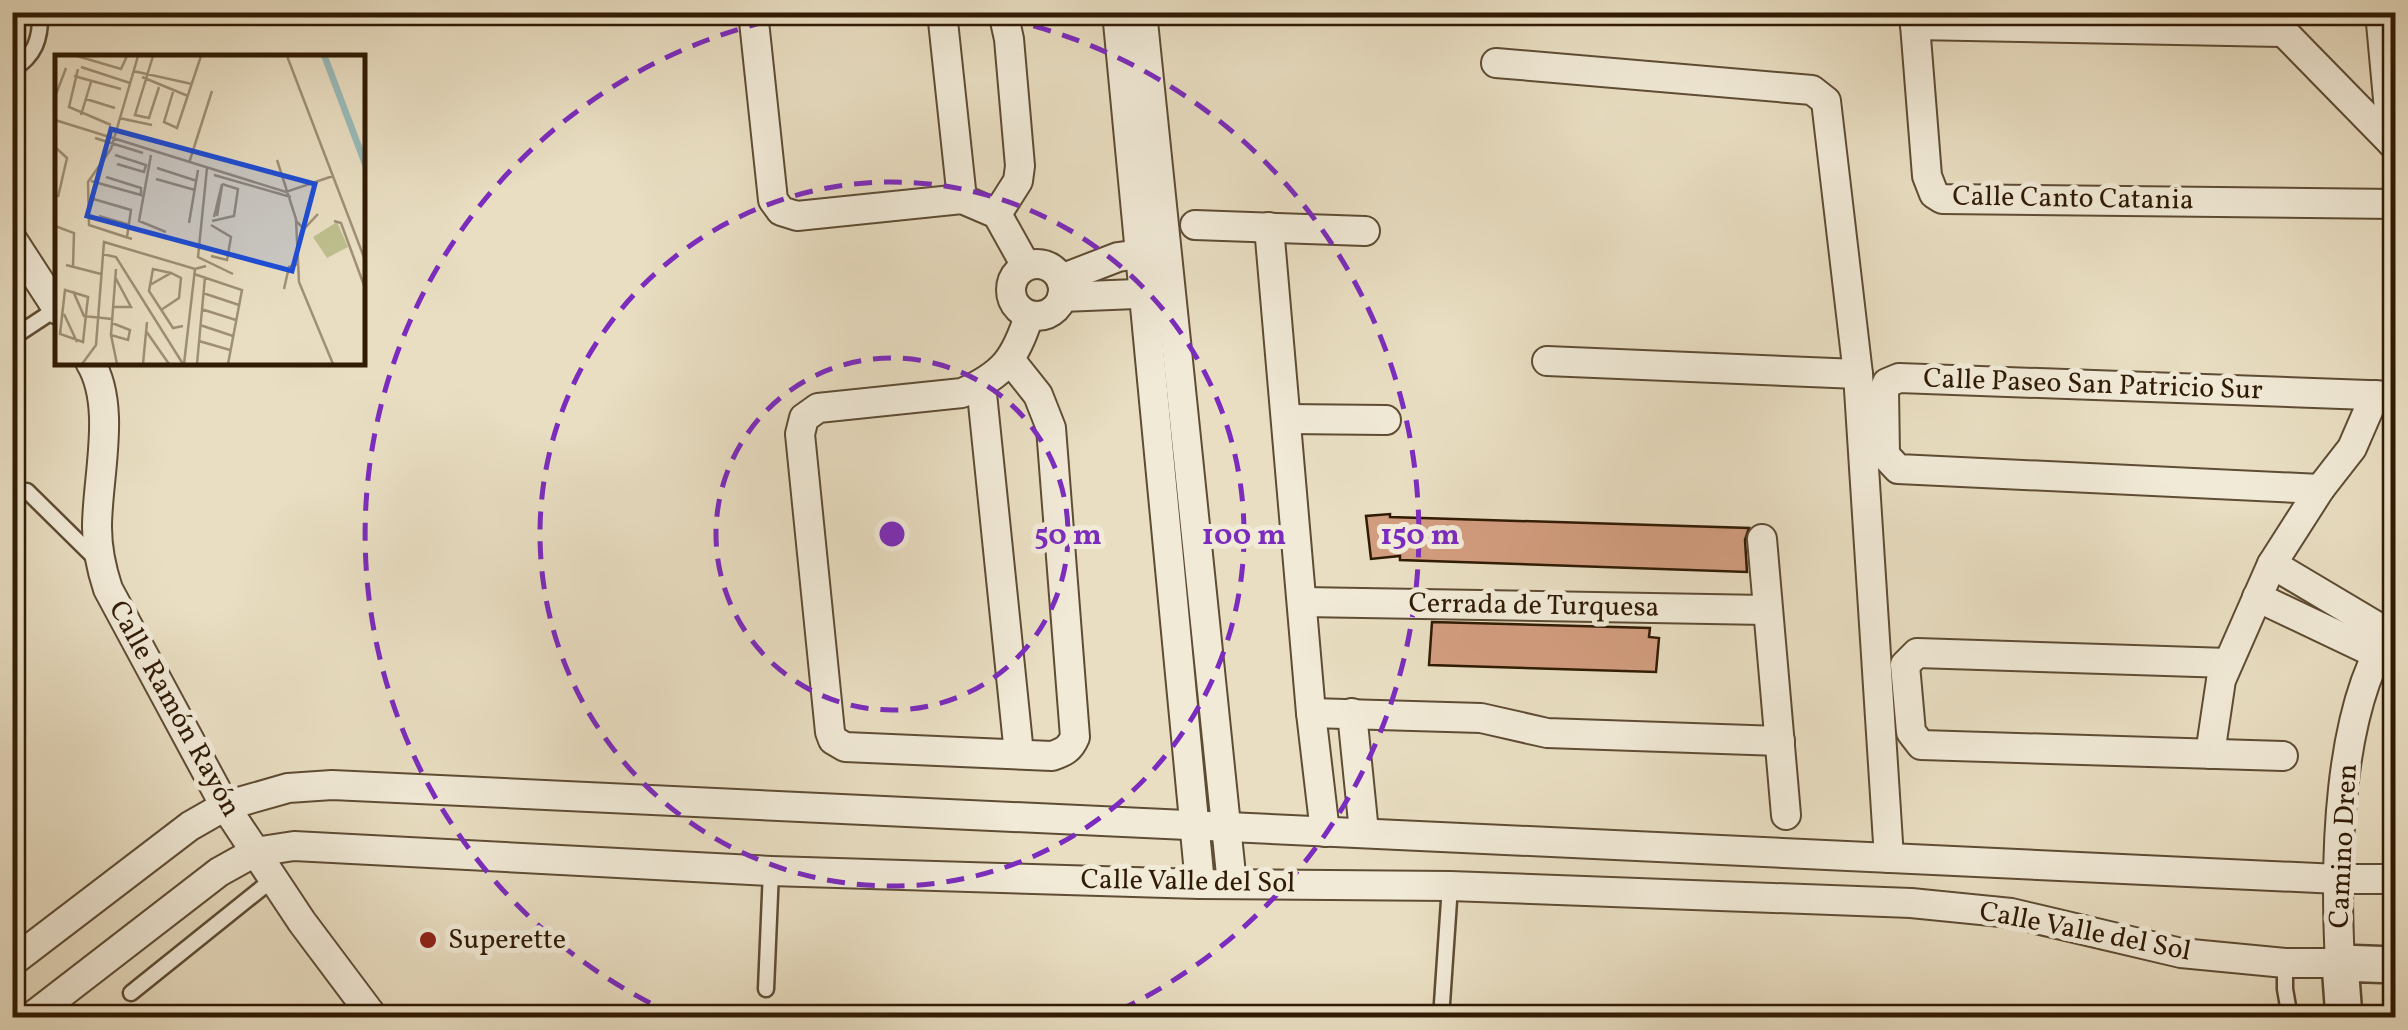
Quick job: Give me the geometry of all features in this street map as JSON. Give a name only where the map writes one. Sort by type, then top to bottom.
[{"type":"street","points":[[753,12],[773,200],[781,210],[797,216],[962,199],[997,214],[1026,266]]},
{"type":"street","points":[[942,12],[962,199]]},
{"type":"street","points":[[997,214],[1018,180],[1020,166],[1009,39],[1002,12]]},
{"type":"street","points":[[1117,12],[1154,252]]},
{"type":"street","points":[[1142,12],[1154,252],[1200,884]]},
{"type":"street","points":[[2380,12],[2394,145]]},
{"type":"street","points":[[1914,19],[2272,22],[2394,145]]},
{"type":"street","name":"Calle Canto Catania","points":[[1914,19],[1927,176],[1934,194],[1942,199],[2396,204]]},
{"type":"street","points":[[1496,64],[1812,90],[1826,101],[1858,374],[1889,858]]},
{"type":"street","points":[[1195,225],[1365,232]]},
{"type":"street","points":[[1269,228],[1325,832]]},
{"type":"street","points":[[12,239],[55,307]]},
{"type":"street","points":[[1154,252],[1118,258],[1062,288],[1054,311],[1029,316],[1021,312],[1010,296],[1012,278],[1026,266],[1042,264],[1062,288],[1158,293]]},
{"type":"street","points":[[1158,293],[1198,576],[1232,884]]},
{"type":"street","points":[[1011,362],[1038,395],[1051,428],[1075,737],[1064,752],[1052,756],[845,748],[833,740],[800,434],[804,418],[818,408],[962,393],[1011,362],[1029,316]]},
{"type":"street","points":[[1547,362],[1858,374]]},
{"type":"street","name":"Calle Ramón Rayón","points":[[91,365],[102,392],[104,414],[97,527],[99,562],[108,589],[226,806],[273,879],[374,1018]]},
{"type":"street","name":"Calle Paseo San Patricio Sur","points":[[2320,489],[1898,469],[1885,455],[1884,390],[1887,383],[1898,378],[2385,395]]},
{"type":"street","points":[[981,384],[1018,754]]},
{"type":"street","points":[[2210,754],[2221,680],[2272,564],[2385,395]]},
{"type":"street","points":[[1286,419],[1386,420]]},
{"type":"street","points":[[1762,538],[1786,815]]},
{"type":"street","points":[[2272,564],[2387,637]]},
{"type":"street","points":[[2257,597],[2387,637]]},
{"type":"street","name":"Cerrada de Turquesa","points":[[1303,602],[1766,610]]},
{"type":"street","name":"Camino Dren","points":[[2344,1018],[2338,879],[2347,762],[2361,702],[2387,637]]},
{"type":"street","points":[[2228,663],[1925,652],[1912,656],[1905,665],[1910,732],[1922,745],[2284,756]]},
{"type":"street","points":[[1312,713],[1481,718],[1547,732],[1780,741]]},
{"type":"street","points":[[1352,713],[1364,832]]},
{"type":"street","points":[[12,962],[190,826],[226,806],[288,788],[332,785],[2396,879]]},
{"type":"street","name":"Calle Valle del Sol","points":[[30,1018],[219,872],[255,852],[294,846],[771,871],[1200,884],[1450,886],[1910,903],[2011,913],[2181,953],[2285,963],[2396,965]]},
{"type":"lane","points":[[12,70],[27,61],[41,36],[40,12]]},
{"type":"lane","points":[[12,338],[55,311]]},
{"type":"lane","points":[[12,493],[28,491],[99,562]]},
{"type":"lane","points":[[766,989],[771,871]]},
{"type":"lane","points":[[131,992],[273,879]]},
{"type":"lane","points":[[1441,1018],[1450,886]]},
{"type":"lane","points":[[2285,963],[2284,989],[2290,1018]]},
{"type":"building","points":[[1366,516],[1749,528],[1745,540],[1747,572],[1400,560],[1400,556],[1371,559]]},
{"type":"building","points":[[1432,622],[1650,628],[1649,637],[1659,638],[1656,672],[1429,665]]},
{"type":"place","name":"Superette","points":[[428,940]]}]
